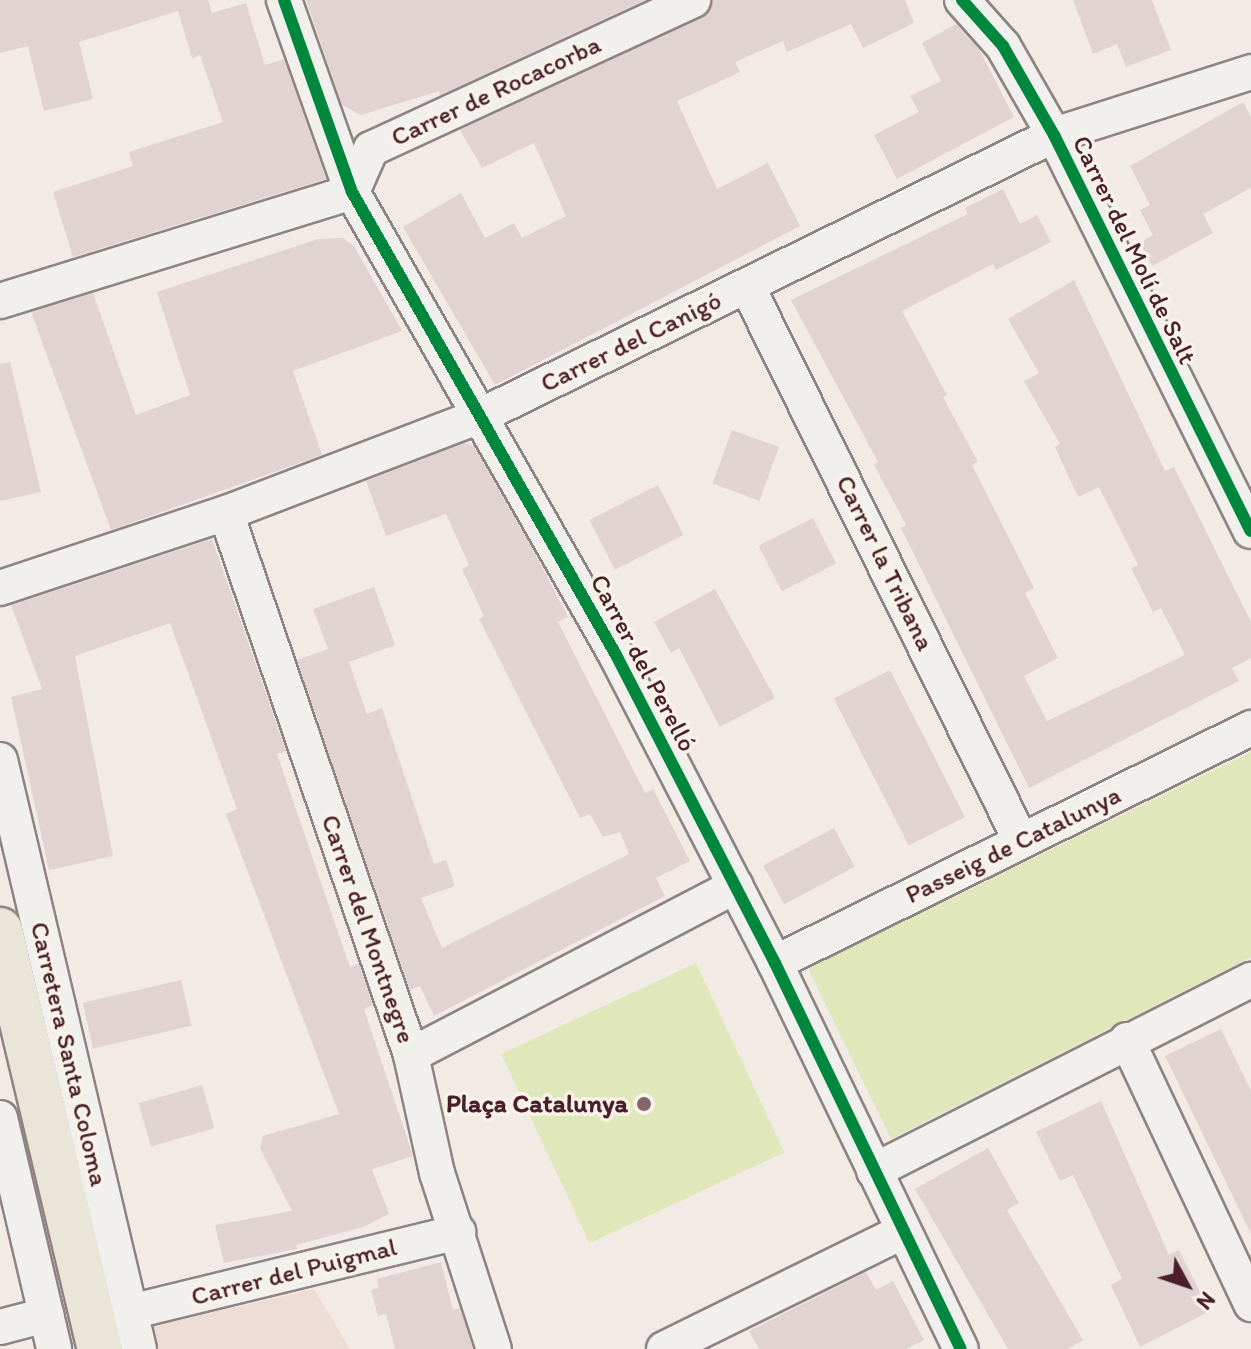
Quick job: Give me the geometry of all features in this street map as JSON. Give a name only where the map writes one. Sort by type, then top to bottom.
[{"type":"main road","name":"Carretera Santa Coloma","points":[[0,930],[100,1349]]},
{"type":"street","name":"Carrer del Perelló","points":[[284,0],[352,192],[482,415],[736,886],[961,1349]]},
{"type":"street","name":"Carrer de Rocacorba","points":[[352,192],[371,149],[693,0]]},
{"type":"street","name":"Carrer del Molí de Salt","points":[[962,0],[1003,46],[1054,135],[1251,531]]},
{"type":"street","name":"Carrer del Canigó","points":[[0,588],[226,513],[482,415],[1054,135],[1251,72]]},
{"type":"street","points":[[0,301],[352,192]]},
{"type":"street","name":"Carrer la Tribana","points":[[747,286],[1021,841]]},
{"type":"street","name":"Carrer del Montnegre","points":[[226,513],[411,1055],[437,1173],[494,1349]]},
{"type":"street","name":"Passeig de Catalunya","points":[[775,963],[1251,728]]},
{"type":"street","name":"Carretera Santa Coloma","points":[[0,760],[139,1349]]},
{"type":"street","points":[[411,1055],[736,886]]},
{"type":"street","points":[[874,1171],[1127,1040],[1251,980]]},
{"type":"street","points":[[1127,1040],[1251,1304]]},
{"type":"street","points":[[0,1118],[54,1349]]},
{"type":"street","name":"Carrer del Puigmal","points":[[130,1312],[458,1232]]},
{"type":"street","points":[[664,1349],[902,1232]]},
{"type":"street","points":[[0,1327],[46,1315]]},
{"type":"shaded area","points":[[314,1289],[350,1349],[98,1349],[95,1339]]},
{"type":"green space","points":[[1251,752],[1251,957],[891,1139],[808,968]]},
{"type":"green space","name":"Plaça Catalunya","points":[[696,963],[784,1152],[589,1243],[501,1054]]},
{"type":"building","points":[[0,0],[208,0],[212,13],[246,3],[265,65],[284,59],[326,179],[73,257],[53,192],[133,166],[129,152],[223,122],[200,55],[192,58],[178,11],[79,42],[93,99],[44,111],[28,46],[0,53]]},
{"type":"building","points":[[306,0],[645,0],[440,95],[439,91],[361,115],[342,105]]},
{"type":"building","points":[[713,0],[905,0],[914,23],[863,48],[851,24],[787,52],[783,41],[735,62],[740,72],[677,101],[717,189],[768,163],[800,226],[495,385],[403,227],[461,193],[485,238],[514,223],[522,238],[566,216],[534,143],[482,168],[460,130],[701,18]]},
{"type":"building","points":[[1073,0],[1152,0],[1171,50],[1126,67],[1117,44],[1093,54]]},
{"type":"building","points":[[956,24],[979,49],[1014,117],[897,179],[874,135],[919,112],[910,96],[941,81],[922,43]]},
{"type":"building","points":[[1243,102],[1251,117],[1251,188],[1203,214],[1213,233],[1152,266],[1140,242],[1153,235],[1140,210],[1150,205],[1130,166]]},
{"type":"building","points":[[1003,189],[1020,224],[1037,215],[1051,242],[996,270],[993,264],[902,311],[947,395],[943,397],[978,462],[972,465],[1034,588],[1025,593],[1058,658],[1024,676],[1047,721],[1185,655],[1161,608],[1153,612],[1131,568],[1138,565],[1099,487],[1078,497],[1055,447],[1060,444],[1024,381],[1039,373],[1008,319],[1074,280],[1165,471],[1174,467],[1251,622],[1251,658],[1232,668],[1239,681],[1029,788],[901,528],[906,525],[874,465],[878,462],[791,300],[968,214],[965,208]]},
{"type":"building","points":[[343,238],[354,246],[402,331],[293,371],[322,455],[111,530],[31,312],[93,293],[136,415],[190,395],[157,292],[318,239]]},
{"type":"building","points":[[10,362],[41,492],[0,501],[0,364]]},
{"type":"building","points":[[732,430],[779,447],[759,501],[713,484]]},
{"type":"building","points":[[464,443],[474,446],[533,550],[568,617],[558,622],[645,793],[653,789],[690,861],[656,878],[665,896],[434,1016],[420,986],[410,990],[297,660],[328,649],[313,609],[374,587],[395,645],[349,662],[367,714],[382,708],[434,864],[446,860],[455,886],[421,898],[442,948],[629,854],[620,832],[603,837],[590,814],[580,818],[479,619],[484,616],[462,569],[469,565],[446,514],[386,536],[366,481]]},
{"type":"building","points":[[658,485],[683,535],[615,570],[589,520]]},
{"type":"building","points":[[813,518],[836,563],[782,591],[759,546]]},
{"type":"building","points":[[212,539],[286,751],[277,754],[350,967],[359,964],[373,1005],[364,1009],[413,1156],[372,1169],[389,1214],[363,1227],[296,1245],[297,1249],[224,1263],[215,1225],[292,1211],[260,1148],[263,1136],[339,1114],[226,814],[237,809],[170,623],[75,656],[113,856],[49,870],[11,697],[42,689],[11,605]]},
{"type":"building","points":[[715,589],[775,698],[720,727],[679,648],[671,653],[654,622]]},
{"type":"building","points":[[890,670],[965,817],[909,846],[834,699]]},
{"type":"building","points":[[834,828],[855,867],[784,904],[763,866]]},
{"type":"building","points":[[181,980],[192,1026],[93,1049],[83,1003]]},
{"type":"building","points":[[1221,1029],[1251,1091],[1251,1234],[1165,1056]]},
{"type":"building","points":[[202,1085],[214,1128],[151,1146],[139,1103]]},
{"type":"building","points":[[1101,1101],[1169,1255],[1179,1250],[1210,1311],[1140,1347],[1111,1285],[1122,1279],[1073,1175],[1060,1181],[1036,1132]]},
{"type":"building","points":[[988,1148],[1019,1203],[1007,1210],[1083,1340],[1068,1349],[1008,1349],[915,1189]]},
{"type":"building","points":[[441,1262],[453,1310],[460,1308],[473,1349],[395,1349],[386,1314],[378,1316],[371,1290],[379,1288],[377,1279]]},
{"type":"building","points":[[866,1272],[876,1290],[893,1281],[924,1340],[906,1349],[759,1349],[749,1331]]},
{"type":"cycle path","points":[[284,0],[352,192],[615,653],[775,963],[961,1349]]},
{"type":"cycle path","points":[[962,0],[1003,46],[1054,135],[1251,531]]},
{"type":"place","name":"Plaça Catalunya","points":[[644,1104]]}]
